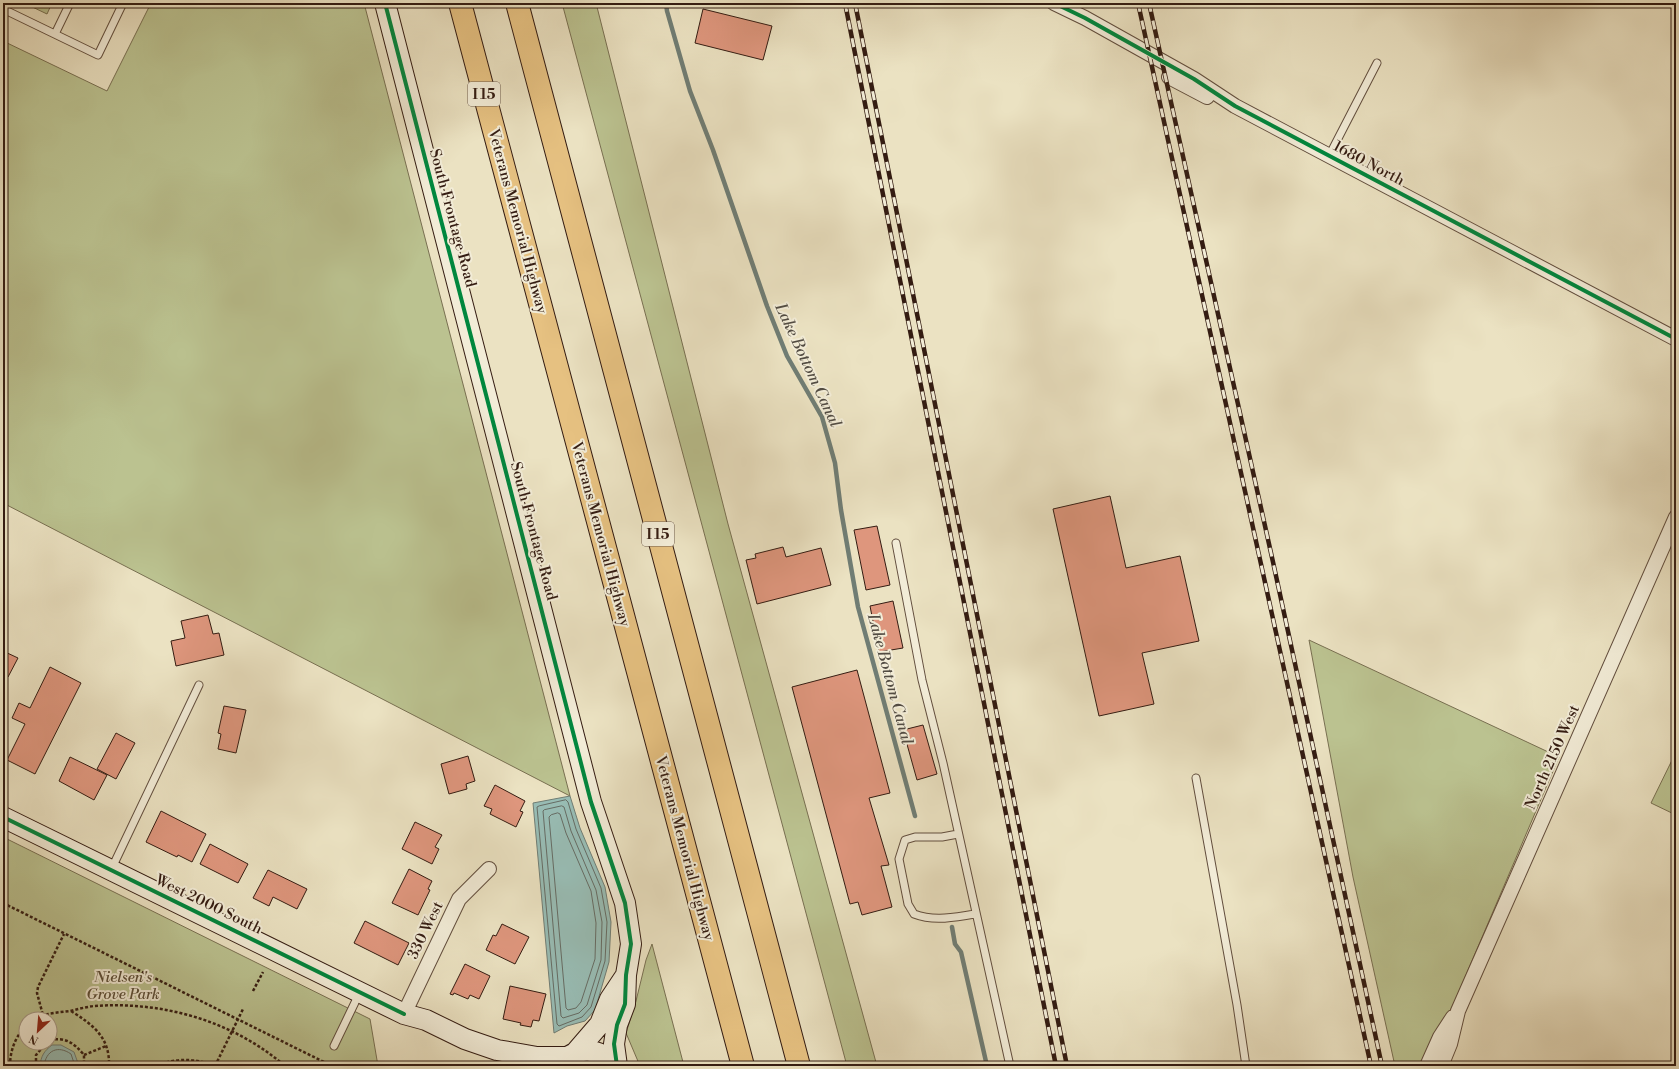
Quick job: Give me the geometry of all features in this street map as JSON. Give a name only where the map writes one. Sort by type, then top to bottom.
[{"type":"highway","name":"Veterans Memorial Highway","points":[[460,3],[743,1066]]},
{"type":"highway","name":"I 15","points":[[517,3],[799,1066]]},
{"type":"street","name":"South Frontage Road","points":[[385,3],[592,802],[625,903],[631,944],[626,975],[625,1004],[616,1024],[614,1044],[617,1066]]},
{"type":"street","name":"1680 North","points":[[1053,3],[1076,23],[1100,38],[1206,97],[1236,106],[1676,339]]},
{"type":"street","name":"North 2150 West","points":[[1441,1066],[1450,1044],[1458,1011],[1676,517]]},
{"type":"street","name":"West 2000 South","points":[[3,817],[404,1014],[426,1020],[465,1039],[498,1050],[537,1057],[567,1059],[582,1050],[598,1052],[605,1055],[617,1066]]},
{"type":"street","name":"330 West","points":[[404,1014],[459,898],[489,869]]},
{"type":"street","name":"South Frontage Road","points":[[567,1059],[600,1024],[610,999],[626,975]]},
{"type":"street","name":"North 2150 West","points":[[1427,1066],[1440,1037],[1458,1011]]},
{"type":"street","name":"West 2000 South","points":[[404,1014],[421,1032],[459,1051],[507,1066]]},
{"type":"lane","points":[[55,34],[70,3]]},
{"type":"lane","points":[[3,9],[98,55],[123,3]]},
{"type":"lane","points":[[1329,156],[1377,63]]},
{"type":"lane","points":[[896,543],[922,680],[944,763],[958,834],[1010,1066]]},
{"type":"lane","points":[[111,870],[199,685]]},
{"type":"lane","points":[[1196,778],[1237,1005],[1246,1066]]},
{"type":"lane","points":[[958,834],[942,837],[914,837],[905,840],[899,859],[908,904],[914,914],[930,918],[938,919],[976,914]]},
{"type":"lane","points":[[334,1046],[360,992]]},
{"type":"path","points":[[3,903],[332,1066]]},
{"type":"path","points":[[42,1011],[37,993],[38,987],[64,934]]},
{"type":"path","points":[[253,991],[262,972]]},
{"type":"path","points":[[58,1013],[93,1006],[130,1006],[167,1010],[199,1018],[232,1031],[255,1044],[285,1066]]},
{"type":"path","points":[[157,1066],[174,1060],[189,1060],[203,1061],[215,1066],[243,1009]]},
{"type":"path","points":[[71,1011],[94,1027],[101,1035],[109,1056],[109,1066]]},
{"type":"path","points":[[10,1066],[10,1057],[15,1041],[18,1037]]},
{"type":"path","points":[[58,1039],[64,1039],[71,1042],[84,1055],[84,1066]]},
{"type":"path","points":[[84,1055],[106,1046]]},
{"type":"path","points":[[36,1066],[36,1055],[39,1051]]},
{"type":"green space","points":[[24,3],[52,3],[47,14]]},
{"type":"green space","points":[[151,3],[364,3],[570,796],[3,503],[3,41],[107,91]]},
{"type":"green space","points":[[562,3],[596,3],[728,524],[877,1066],[847,1066]]},
{"type":"green space","points":[[1309,640],[1559,757],[1454,1003],[1422,1066],[1395,1066],[1353,877]]},
{"type":"green space","points":[[1676,752],[1676,815],[1651,803]]},
{"type":"green space","name":"Nielsen's Grove Park","points":[[3,837],[370,1019],[378,1066],[3,1066]]},
{"type":"green space","points":[[652,944],[684,1066],[640,1066],[626,1033],[646,960]]},
{"type":"water","points":[[570,796],[580,828],[605,887],[611,922],[609,962],[595,1010],[585,1021],[567,1026],[554,1033],[533,803]]},
{"type":"water","points":[[58,1045],[61,1045],[74,1052],[79,1066],[40,1066],[43,1054],[45,1051],[58,1051]]},
{"type":"building","points":[[703,9],[772,26],[763,60],[695,43]]},
{"type":"building","points":[[1110,496],[1126,568],[1180,556],[1199,641],[1142,653],[1154,704],[1099,716],[1053,509]]},
{"type":"building","points":[[877,526],[890,585],[866,590],[854,530]]},
{"type":"building","points":[[783,547],[786,557],[821,548],[831,585],[757,604],[746,560],[756,558],[755,554]]},
{"type":"building","points":[[893,601],[903,648],[879,652],[870,606]]},
{"type":"building","points":[[208,615],[213,634],[219,633],[224,655],[176,666],[171,641],[185,638],[181,621]]},
{"type":"building","points":[[3,651],[18,658],[8,677],[3,675]]},
{"type":"building","points":[[50,667],[81,683],[35,774],[7,760],[25,724],[12,718],[19,703],[30,708]]},
{"type":"building","points":[[857,670],[890,793],[869,798],[889,865],[881,866],[892,907],[862,915],[858,902],[850,904],[792,687]]},
{"type":"building","points":[[224,706],[246,710],[236,753],[218,749],[221,734],[218,733]]},
{"type":"building","points":[[923,725],[937,774],[917,780],[903,730]]},
{"type":"building","points":[[116,733],[135,743],[116,779],[97,769]]},
{"type":"building","points":[[468,756],[475,781],[466,784],[467,789],[449,794],[441,764]]},
{"type":"building","points":[[70,757],[107,775],[94,800],[59,781]]},
{"type":"building","points":[[495,785],[525,801],[520,811],[523,812],[516,827],[490,814],[492,809],[484,806]]},
{"type":"building","points":[[161,811],[206,834],[192,862],[178,855],[177,857],[146,842]]},
{"type":"building","points":[[415,822],[442,835],[435,847],[439,849],[432,864],[402,849]]},
{"type":"building","points":[[210,844],[248,864],[238,883],[200,864]]},
{"type":"building","points":[[409,869],[432,881],[428,889],[430,890],[418,915],[392,903]]},
{"type":"building","points":[[268,870],[307,889],[297,909],[273,897],[269,906],[253,898]]},
{"type":"building","points":[[365,921],[409,943],[398,965],[354,943]]},
{"type":"building","points":[[502,924],[529,937],[515,964],[486,950],[493,935],[496,936]]},
{"type":"building","points":[[465,964],[490,976],[479,999],[470,995],[468,999],[454,993],[453,995],[450,994]]},
{"type":"building","points":[[510,986],[546,994],[539,1021],[533,1020],[531,1027],[503,1019]]},
{"type":"building","points":[[901,1062],[902,1066],[885,1066]]},
{"type":"waterway","name":"Lake Bottom Canal","points":[[666,3],[690,91],[713,150],[767,306],[787,356],[822,417],[835,463],[841,510],[858,607],[915,816]]},
{"type":"waterway","name":"Lake Bottom Canal","points":[[952,927],[955,944],[961,952],[987,1066]]},
{"type":"railway","points":[[845,3],[1056,1066]]},
{"type":"railway","points":[[855,3],[1067,1066]]},
{"type":"railway","points":[[1138,3],[1371,1066]]},
{"type":"railway","points":[[1149,3],[1273,562],[1382,1066]]},
{"type":"cycle path","points":[[385,3],[591,802],[625,903],[631,944],[626,975],[625,1004],[617,1025],[614,1044],[617,1066]]},
{"type":"cycle path","points":[[1054,3],[1085,18],[1194,79],[1235,106],[1676,339]]},
{"type":"cycle path","points":[[3,817],[404,1014]]}]
